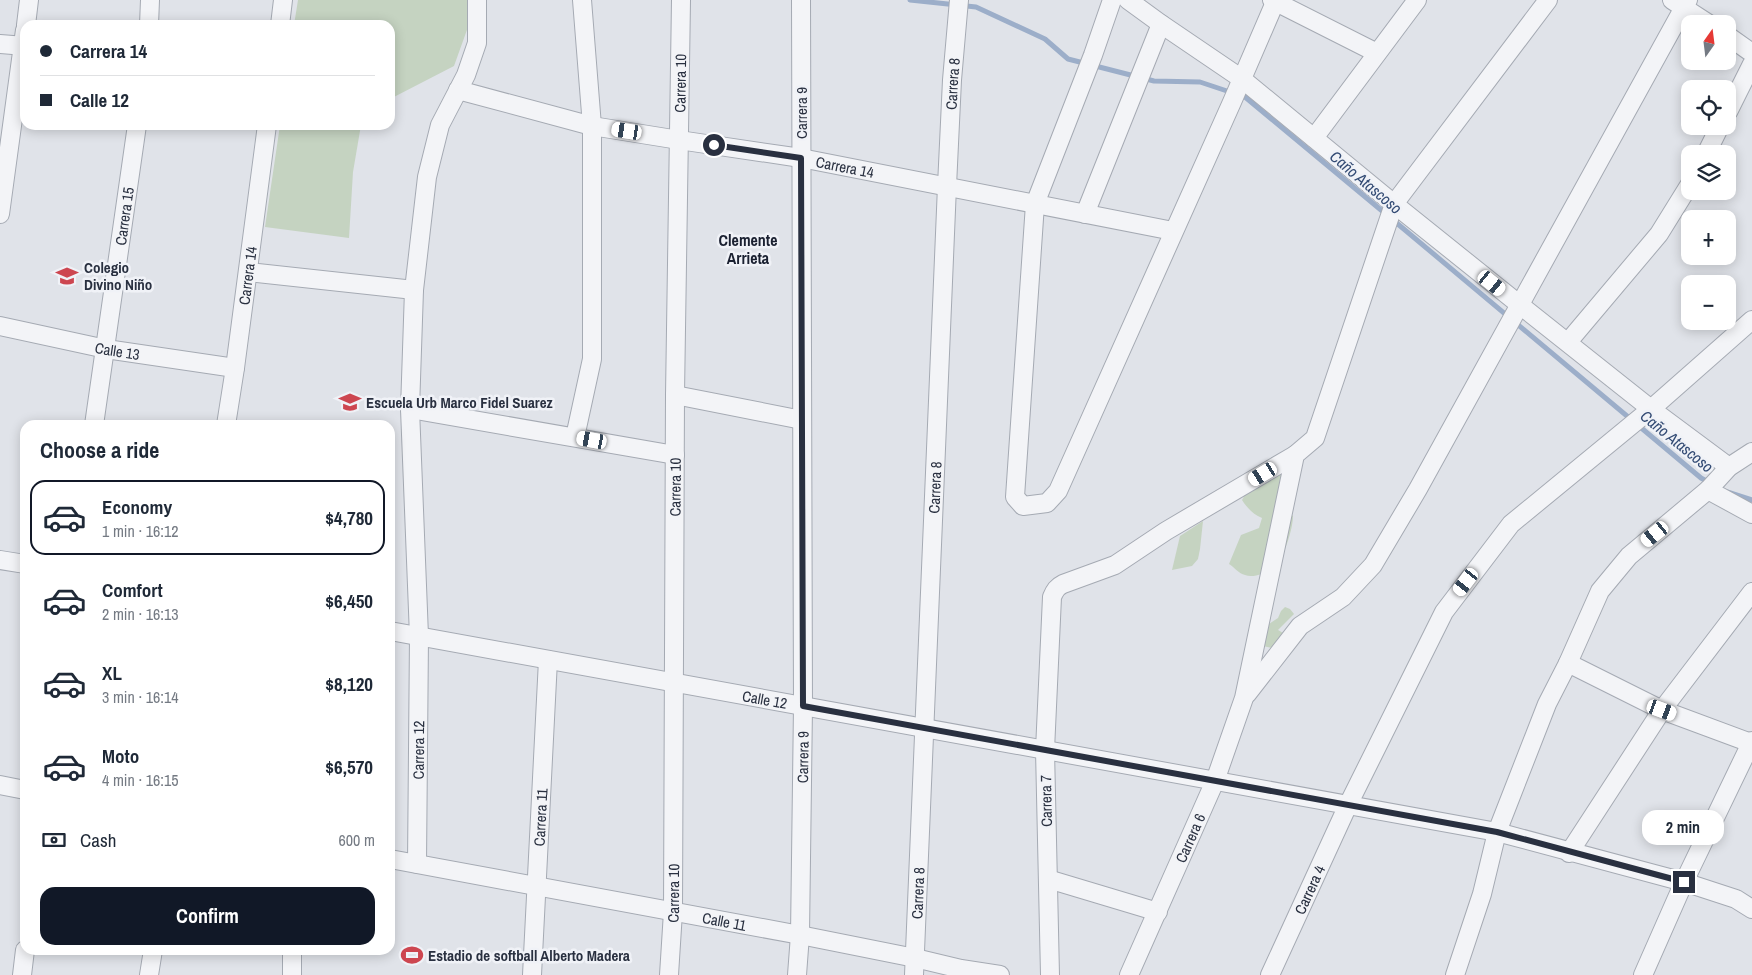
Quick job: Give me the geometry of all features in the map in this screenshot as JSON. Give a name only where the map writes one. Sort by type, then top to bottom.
[{"type":"street","points":[[27,20],[29,0]]},
{"type":"street","points":[[149,20],[150,0]]},
{"type":"street","points":[[281,20],[284,0]]},
{"type":"street","name":"Carrera 12","points":[[417,864],[418,636],[410,409],[414,290],[428,177],[440,125],[466,75],[477,43],[477,0]]},
{"type":"street","points":[[575,437],[592,359],[592,126],[582,0]]},
{"type":"street","name":"Carrera 10","points":[[668,975],[673,912],[675,395],[681,0]]},
{"type":"street","name":"Carrera 9","points":[[797,975],[800,935],[803,706],[801,0]]},
{"type":"street","points":[[1112,0],[1035,204],[1015,497],[1023,506],[1047,503],[1058,491],[1173,231],[1238,90],[1275,1],[1377,53]]},
{"type":"street","points":[[1128,0],[1161,24],[1238,90],[1314,138],[1391,213],[1515,314],[1568,342],[1639,419],[1728,467]]},
{"type":"street","points":[[1314,138],[1416,0]]},
{"type":"street","points":[[1244,698],[1295,455],[1315,438],[1391,213],[1548,0]]},
{"type":"street","points":[[1244,698],[1300,626],[1343,596],[1373,565],[1418,489],[1515,314],[1681,2],[1698,15]]},
{"type":"street","name":"Carrera 8","points":[[915,966],[947,186],[952,80],[959,9]]},
{"type":"street","points":[[1085,214],[1161,24]]},
{"type":"street","points":[[0,44],[20,41]]},
{"type":"street","points":[[1736,42],[1752,53]]},
{"type":"street","points":[[1736,96],[1752,64]]},
{"type":"street","points":[[0,214],[20,69]]},
{"type":"street","name":"Carrera 14","points":[[458,90],[592,126],[801,158],[1173,231]]},
{"type":"street","name":"Carrera 15","points":[[95,420],[136,130]]},
{"type":"street","name":"Carrera 14","points":[[227,420],[266,130]]},
{"type":"street","points":[[1568,342],[1659,234],[1681,199]]},
{"type":"street","points":[[248,272],[414,290]]},
{"type":"street","name":"Carrera 4","points":[[1270,975],[1348,805],[1444,612],[1510,524],[1639,419],[1752,320]]},
{"type":"street","name":"Calle 13","points":[[0,326],[106,349],[235,368]]},
{"type":"street","points":[[675,395],[802,420]]},
{"type":"street","points":[[410,409],[675,455]]},
{"type":"street","points":[[1455,975],[1482,894],[1497,832],[1547,704],[1568,663],[1600,591],[1629,556],[1712,486],[1728,467],[1752,452]]},
{"type":"street","name":"Carrera 7","points":[[1050,975],[1045,750],[1052,597],[1057,587],[1115,566],[1166,532],[1295,455]]},
{"type":"street","points":[[1712,486],[1752,514]]},
{"type":"street","points":[[0,560],[20,563]]},
{"type":"street","points":[[1569,853],[1662,710],[1752,592]]},
{"type":"street","name":"Calle 12","points":[[395,632],[1497,832],[1569,853],[1684,882],[1736,899],[1752,909]]},
{"type":"street","name":"Carrera 11","points":[[532,975],[548,660]]},
{"type":"street","points":[[1568,663],[1662,710],[1752,742],[1684,882],[1643,975]]},
{"type":"street","name":"Carrera 6","points":[[1128,975],[1158,912],[1215,781],[1244,698]]},
{"type":"street","points":[[0,786],[20,789]]},
{"type":"street","name":"Calle 11","points":[[395,860],[800,935],[915,966],[961,969],[1000,975]]},
{"type":"street","points":[[1048,879],[1158,912]]},
{"type":"street","points":[[22,975],[24,955]]},
{"type":"street","points":[[149,975],[151,955]]},
{"type":"street","points":[[292,955],[292,975]]},
{"type":"green space","points":[[298,0],[467,0],[468,27],[454,66],[395,96],[395,20],[295,20]]},
{"type":"green space","points":[[279,130],[360,130],[353,172],[349,238],[265,227]]},
{"type":"green space","points":[[1287,465],[1281,494],[1276,498],[1277,502],[1293,516],[1286,548],[1277,564],[1262,574],[1249,576],[1243,574],[1229,564],[1241,535],[1259,528],[1262,518],[1251,511],[1242,500],[1249,488]]},
{"type":"green space","points":[[1203,521],[1198,559],[1192,566],[1172,570],[1180,536]]},
{"type":"green space","points":[[1285,607],[1294,614],[1278,630],[1285,634],[1276,649],[1263,646],[1266,626],[1278,618]]},
{"type":"waterway","name":"Caño Atascoso","points":[[910,0],[976,7],[1045,39],[1068,59],[1154,81],[1200,82],[1245,97],[1387,215]]},
{"type":"waterway","name":"Caño Atascoso","points":[[1393,220],[1701,478],[1710,483]]},
{"type":"waterway","name":"Caño Atascoso","points":[[1728,492],[1752,500]]},
{"type":"place","name":"Colegio Divino Niño","points":[[67,276]]},
{"type":"place","name":"Escuela Urb Marco Fidel Suarez","points":[[350,402]]},
{"type":"place","name":"Estadio de softball Alberto Madera","points":[[412,955]]},
{"type":"district","name":"Clemente Arrieta","points":[[748,249]]},
{"type":"route","points":[[714,145],[801,158],[803,706],[1497,832],[1569,853],[1684,882]]}]
